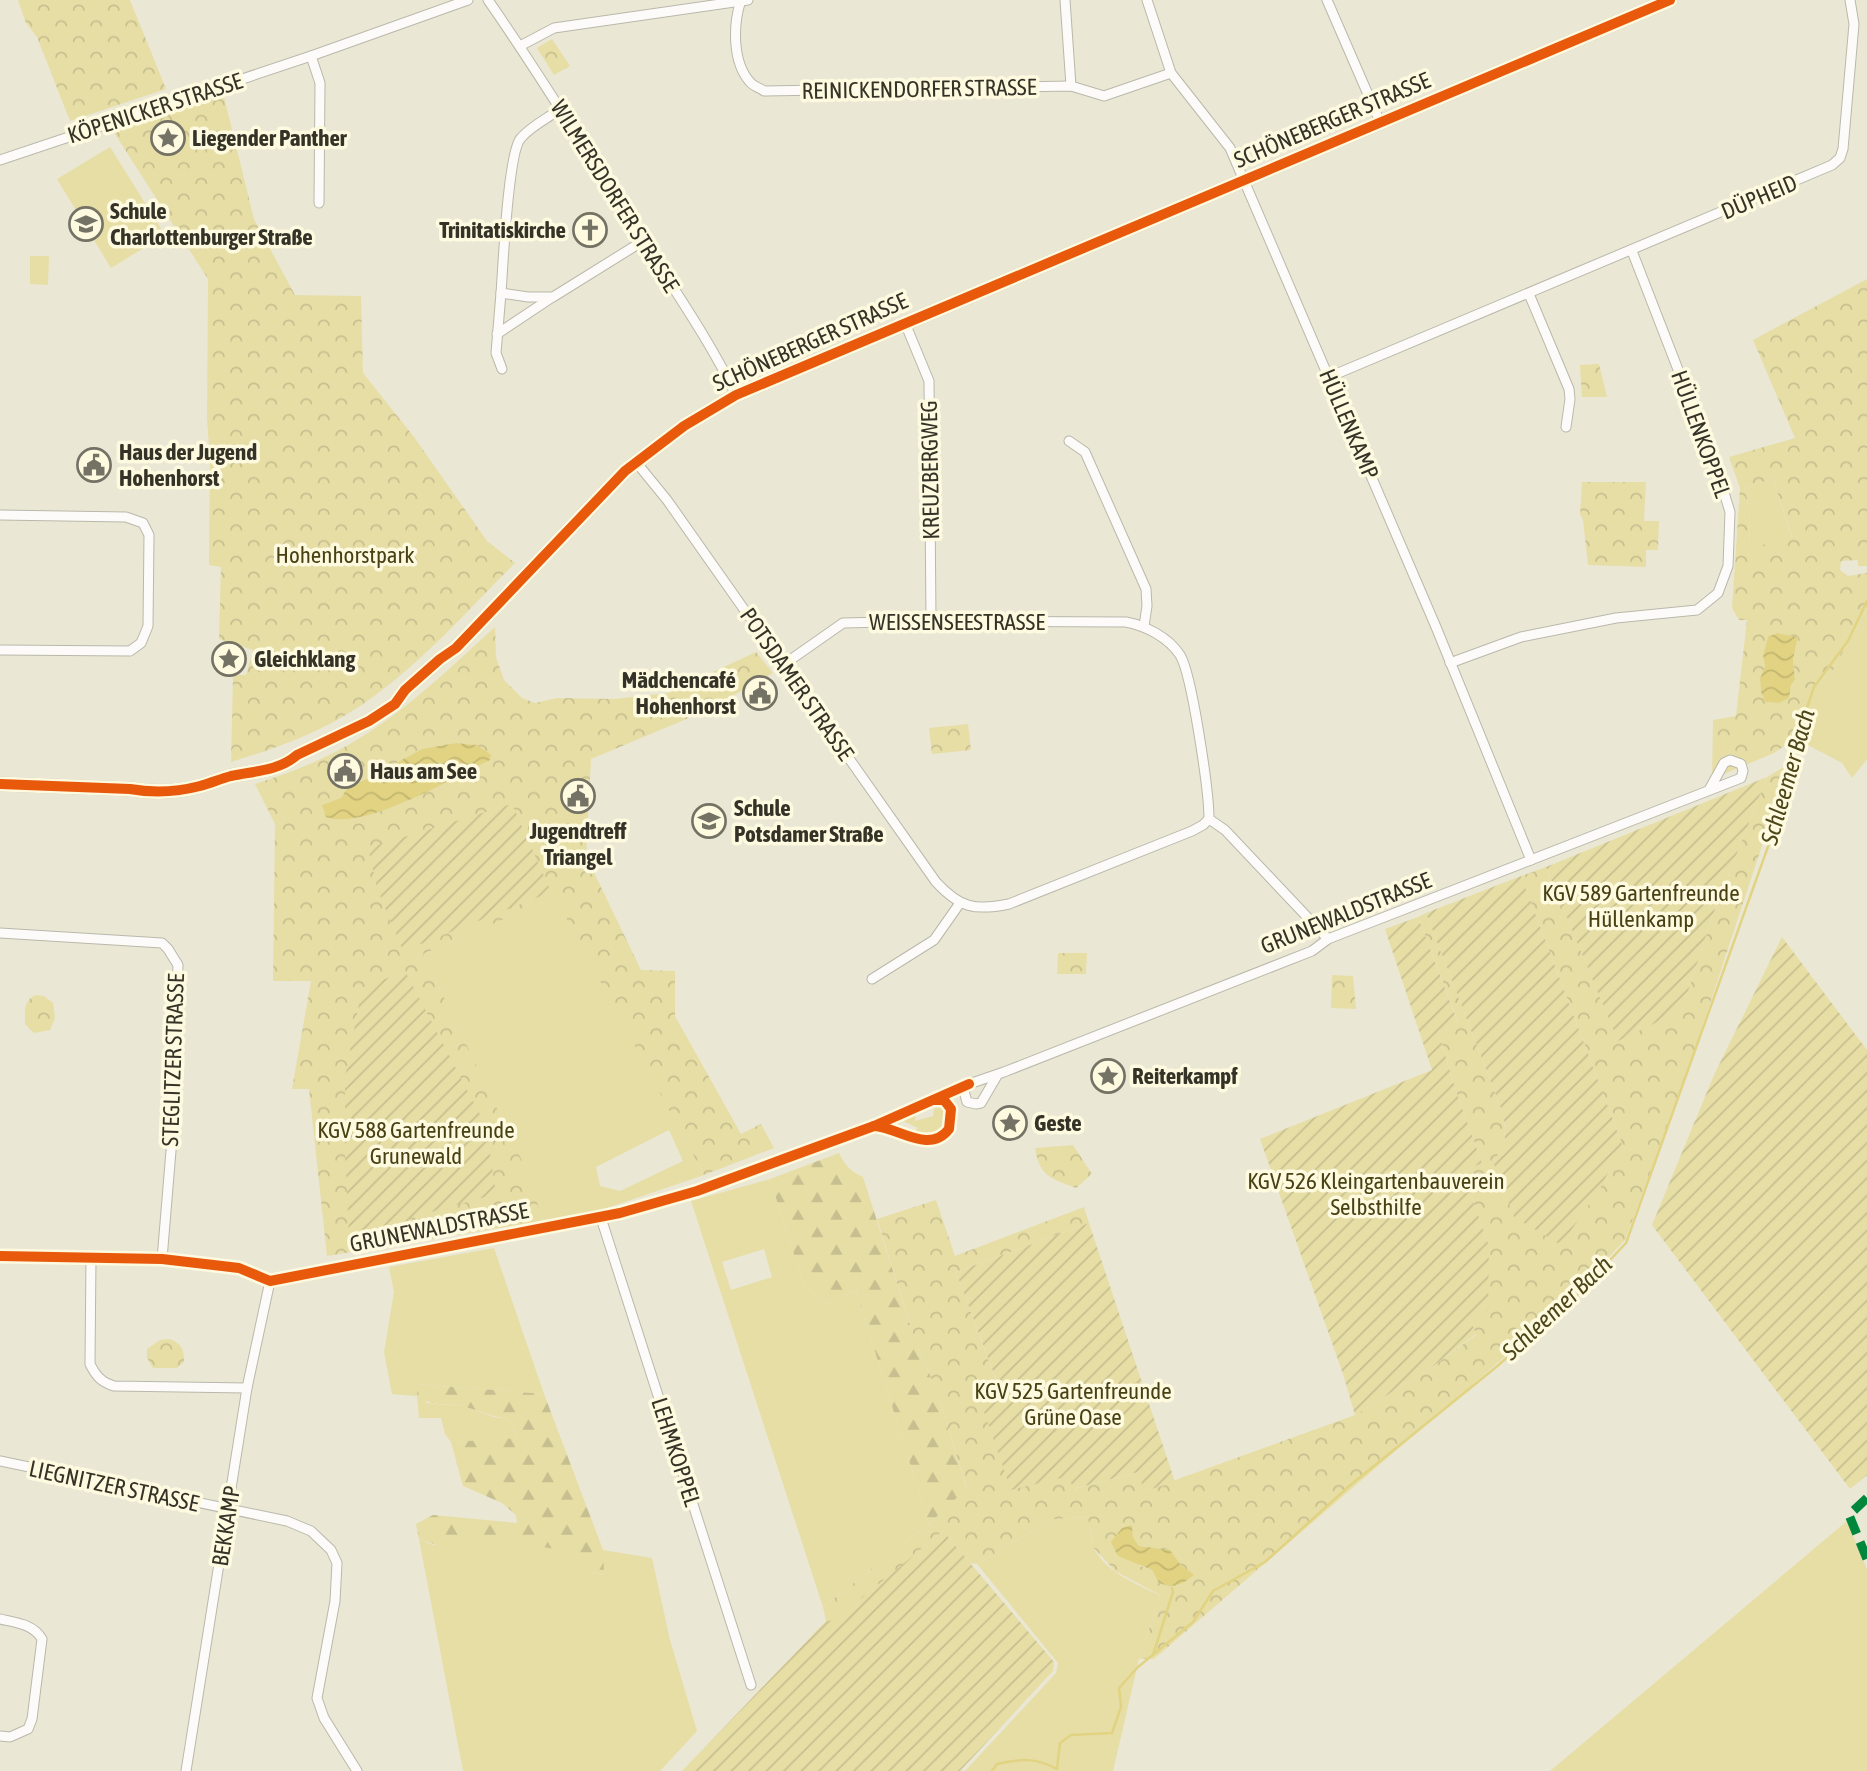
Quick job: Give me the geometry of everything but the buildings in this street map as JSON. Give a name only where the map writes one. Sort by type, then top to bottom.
[{"type":"street","name":"KÖPENICKER STRASSE","points":[[0,160],[311,56],[468,0]]},
{"type":"street","name":"WILMERSDORFER STRASSE","points":[[488,0],[561,109],[724,371],[736,395]]},
{"type":"street","points":[[520,46],[554,28],[743,0]]},
{"type":"street","name":"REINICKENDORFER STRASSE","points":[[743,0],[737,14],[738,61],[751,83],[764,90],[1071,86],[1104,96],[1171,73]]},
{"type":"street","points":[[1066,0],[1071,86]]},
{"type":"street","name":"HÜLLENKAMP","points":[[1147,0],[1171,73],[1230,148],[1450,663],[1531,860]]},
{"type":"street","points":[[1327,0],[1381,122]]},
{"type":"street","name":"SCHÖNEBERGER STRASSE","points":[[0,784],[130,789],[147,784],[213,780],[240,774],[286,755],[297,755],[352,727],[376,707],[405,690],[439,659],[456,648],[591,505],[636,462],[684,426],[736,395],[1670,0]]},
{"type":"street","name":"DÜPHEID","points":[[1329,377],[1821,171],[1840,158],[1854,24],[1850,0]]},
{"type":"street","points":[[311,56],[320,83],[319,202]]},
{"type":"street","points":[[502,369],[496,354],[497,334],[513,156],[519,139],[561,109]]},
{"type":"street","points":[[497,334],[643,241]]},
{"type":"street","name":"HÜLLENKOPPEL","points":[[1450,663],[1521,637],[1616,618],[1697,610],[1717,593],[1728,566],[1730,512],[1717,470],[1632,251]]},
{"type":"street","points":[[501,293],[528,298],[553,297]]},
{"type":"street","points":[[1529,295],[1569,389],[1566,427]]},
{"type":"street","name":"KREUZBERGWEG","points":[[905,323],[929,381],[931,621]]},
{"type":"street","points":[[872,979],[934,940],[960,903],[978,908],[1009,904],[1192,831],[1209,819],[1206,782],[1188,678],[1181,657],[1172,645],[1144,625],[1146,589],[1085,452],[1069,441]]},
{"type":"street","name":"POTSDAMER STRASSE","points":[[636,462],[667,500],[936,882],[960,903]]},
{"type":"street","points":[[0,515],[127,517],[143,523],[149,535],[148,626],[141,643],[130,652],[0,650]]},
{"type":"street","name":"WEISSENSEESTRASSE","points":[[783,664],[843,623],[1126,622],[1144,625]]},
{"type":"street","name":"GRUNEWALDSTRASSE","points":[[999,1074],[1312,951],[1328,939],[1709,790]]},
{"type":"street","points":[[1209,819],[1225,830],[1328,939]]},
{"type":"street","name":"STEGLITZER STRASSE","points":[[0,933],[162,943],[169,948],[178,965],[171,1151],[162,1259]]},
{"type":"street","name":"GRUNEWALDSTRASSE","points":[[270,1281],[601,1218],[697,1191],[874,1126],[934,1100],[944,1100],[951,1109],[949,1129],[930,1140],[874,1126]]},
{"type":"street","name":"LEHMKOPPEL","points":[[601,1218],[751,1685]]},
{"type":"street","points":[[0,1256],[162,1259],[239,1268],[270,1281]]},
{"type":"street","points":[[91,1257],[90,1364],[96,1376],[105,1383],[114,1385],[247,1388]]},
{"type":"street","name":"BEKKAMP","points":[[186,1771],[247,1388],[270,1281]]},
{"type":"street","name":"LIEGNITZER STRASSE","points":[[0,1461],[287,1521],[311,1531],[331,1550],[337,1563],[335,1601],[317,1698],[324,1718],[357,1771]]},
{"type":"street","points":[[0,1619],[37,1630],[42,1640],[32,1719],[28,1729],[10,1737],[0,1736]]},
{"type":"green space","points":[[18,0],[130,0],[166,89],[70,121],[37,37],[26,23]]},
{"type":"green space","points":[[552,39],[570,66],[554,75],[537,48]]},
{"type":"green space","name":"Hohenhorstpark","points":[[223,93],[254,219],[295,295],[361,296],[363,373],[414,437],[487,541],[515,563],[418,660],[376,695],[340,719],[310,734],[231,762],[233,675],[246,675],[253,650],[219,639],[221,567],[209,565],[208,279],[113,131]]},
{"type":"green space","points":[[110,147],[165,235],[111,268],[57,179]]},
{"type":"green space","points":[[30,256],[49,256],[48,285],[30,284]]},
{"type":"green space","points":[[1867,279],[1867,566],[1858,566],[1858,560],[1841,561],[1840,570],[1848,576],[1867,573],[1867,608],[1833,670],[1815,686],[1798,740],[1712,779],[1713,720],[1736,716],[1747,620],[1739,620],[1732,608],[1740,488],[1729,457],[1795,438],[1753,340]],"holes":[[[1773,479],[1792,537],[1750,548],[1749,507],[1744,487]],[[1777,633],[1798,637],[1793,659],[1795,680],[1788,698],[1779,703],[1765,702],[1760,679],[1765,666],[1763,655],[1768,637]]]},
{"type":"green space","points":[[1599,364],[1607,397],[1582,397],[1580,365]]},
{"type":"green space","points":[[1773,479],[1792,538],[1750,548],[1749,507],[1744,487]]},
{"type":"green space","points":[[1582,482],[1646,482],[1644,521],[1659,521],[1658,550],[1646,550],[1646,567],[1588,565],[1580,514]]},
{"type":"green space","points":[[1867,608],[1867,759],[1852,778],[1842,763],[1798,740],[1815,686],[1833,670]]},
{"type":"green space","points":[[495,627],[496,657],[504,680],[522,698],[535,703],[557,698],[614,699],[668,693],[756,652],[773,673],[708,710],[591,759],[586,856],[641,970],[675,971],[675,1016],[741,1134],[761,1124],[774,1148],[704,1175],[555,897],[423,954],[526,1169],[543,1221],[327,1256],[309,1089],[292,1089],[311,981],[273,981],[275,824],[255,784],[317,761],[372,730],[415,698]],"holes":[[[456,743],[477,745],[489,760],[472,768],[322,805],[342,798],[346,790],[422,749]]]},
{"type":"green space","points":[[968,724],[971,750],[932,754],[929,728]]},
{"type":"green space","points":[[1789,764],[1688,1070],[1625,1240],[1566,1302],[1154,1659],[1139,1659],[1160,1595],[1115,1571],[1093,1547],[1088,1517],[1053,1519],[977,1564],[970,1563],[943,1531],[835,1621],[826,1621],[823,1607],[929,1524],[967,1488],[936,1389],[914,1337],[877,1219],[936,1200],[955,1256],[1084,1207],[1089,1223],[956,1272],[1001,1394],[980,1400],[1069,1476],[1074,1489],[1138,1472],[1145,1491],[1355,1415],[1429,1369],[1476,1335],[1470,1319],[1489,1246],[1463,1172],[1482,1163],[1438,1032],[1458,1022],[1418,917],[1426,913],[1504,1116],[1505,1139],[1494,1164],[1622,1144],[1521,876],[1546,867],[1618,1040],[1682,1010],[1712,917],[1767,777]],"holes":[[[1132,1526],[1133,1537],[1139,1546],[1170,1550],[1193,1575],[1177,1585],[1159,1583],[1152,1570],[1140,1566],[1122,1528]]]},
{"type":"green space","name":"KGV 589 Gartenfreunde Hüllenkamp","points":[[1767,777],[1712,917],[1682,1010],[1618,1041],[1546,867]]},
{"type":"green space","points":[[512,804],[551,892],[403,951],[377,888],[368,848]]},
{"type":"green space","name":"KGV 526 Kleingartenbauverein Selbsthilfe","points":[[1521,876],[1622,1144],[1601,1187],[1561,1245],[1514,1217],[1494,1164],[1505,1139],[1504,1116],[1426,913]]},
{"type":"green space","points":[[556,896],[704,1175],[604,1209],[543,1221],[525,1169],[423,954]],"holes":[[[669,1130],[683,1161],[620,1191],[600,1186],[596,1167]]]},
{"type":"green space","name":"KGV 526 Kleingartenbauverein Selbsthilfe","points":[[1418,917],[1458,1023],[1438,1032],[1482,1163],[1463,1172],[1489,1246],[1488,1311],[1470,1319],[1476,1334],[1429,1369],[1355,1415],[1260,1139],[1432,1070],[1385,929]]},
{"type":"green space","points":[[1782,937],[1867,1050],[1867,1475],[1850,1489],[1652,1225],[1714,1075]]},
{"type":"green space","points":[[1058,953],[1087,953],[1086,974],[1057,974]]},
{"type":"green space","name":"KGV 588 Gartenfreunde Grunewald","points":[[405,971],[486,1126],[496,1194],[349,1235],[345,1077],[362,988]]},
{"type":"green space","points":[[1332,975],[1353,976],[1356,1009],[1331,1008]]},
{"type":"green space","points":[[35,995],[44,996],[53,1003],[55,1018],[50,1030],[34,1033],[25,1024],[27,1004]]},
{"type":"green space","points":[[935,1106],[946,1113],[945,1123],[937,1133],[928,1136],[913,1133],[918,1128],[903,1121],[895,1127],[891,1125],[916,1113],[915,1121],[933,1116]]},
{"type":"green space","points":[[1073,1145],[1092,1174],[1076,1188],[1048,1176],[1040,1166],[1035,1148]]},
{"type":"green space","points":[[839,1153],[848,1167],[863,1177],[914,1337],[936,1389],[967,1489],[929,1524],[856,1291],[825,1303],[804,1286],[770,1179]]},
{"type":"green space","points":[[770,1179],[804,1286],[825,1303],[856,1291],[929,1524],[823,1607],[691,1201]],"holes":[[[764,1249],[772,1277],[731,1290],[722,1262]]]},
{"type":"green space","name":"KGV 525 Gartenfreunde Grüne Oase","points":[[1089,1223],[1175,1482],[1144,1491],[1138,1472],[1073,1489],[1069,1476],[1011,1490],[980,1400],[1001,1393],[956,1272]]},
{"type":"green space","points":[[494,1248],[544,1394],[417,1384],[427,1403],[463,1406],[494,1417],[509,1419],[518,1439],[451,1442],[445,1434],[441,1418],[419,1418],[417,1396],[392,1394],[384,1352],[394,1292],[389,1267]]},
{"type":"green space","points":[[170,1339],[182,1348],[184,1362],[177,1368],[153,1368],[147,1358],[147,1349],[160,1340]]},
{"type":"green space","points":[[417,1384],[544,1394],[603,1550],[604,1575],[586,1570],[577,1553],[475,1535],[462,1540],[458,1556],[441,1553],[434,1544],[419,1539],[416,1524],[433,1515],[517,1523],[516,1515],[502,1503],[463,1486],[451,1442],[518,1438],[509,1419],[423,1400],[417,1396]]},
{"type":"green space","points":[[1089,1517],[1093,1545],[1103,1562],[1121,1576],[1160,1595],[1139,1659],[1113,1771],[965,1771],[1056,1673],[1058,1663],[977,1564],[1053,1519]]},
{"type":"green space","points":[[1847,1521],[1867,1569],[1867,1771],[1550,1771]]},
{"type":"green space","points":[[943,1531],[1054,1662],[1053,1671],[960,1771],[682,1771],[826,1621],[835,1620]]},
{"type":"green space","points":[[475,1534],[577,1553],[586,1570],[603,1575],[603,1550],[652,1558],[670,1640],[697,1731],[660,1771],[463,1771],[419,1539],[458,1555],[462,1540]]},
{"type":"water","points":[[1777,633],[1798,637],[1793,659],[1795,680],[1791,685],[1789,698],[1779,703],[1765,702],[1760,679],[1765,666],[1763,655],[1768,637]]},
{"type":"water","points":[[456,743],[477,745],[491,755],[490,760],[385,810],[343,819],[326,817],[322,805],[341,798],[346,790],[422,749]]},
{"type":"water","points":[[1132,1525],[1133,1537],[1139,1546],[1170,1550],[1181,1565],[1194,1575],[1178,1585],[1165,1585],[1159,1583],[1152,1570],[1118,1556],[1111,1542],[1122,1528]]},
{"type":"waterway","name":"Schleemer Bach","points":[[992,1771],[997,1764],[1021,1760],[1042,1762],[1057,1769],[1060,1743],[1071,1735],[1112,1733],[1121,1707],[1119,1688],[1138,1667],[1193,1622],[1213,1591],[1265,1562],[1348,1487],[1568,1305],[1626,1243],[1784,802],[1788,764],[1814,687],[1848,641],[1867,601]]},
{"type":"waterway","points":[[1153,1655],[1172,1588]]},
{"type":"marked path","points":[[1867,1498],[1849,1515],[1867,1559]]},
{"type":"cycle path","points":[[0,784],[174,791],[282,764],[369,721],[395,704],[405,690],[456,648],[625,471],[684,426],[736,395],[1670,0]]},
{"type":"cycle path","points":[[0,1256],[162,1259],[239,1268],[270,1281],[620,1213],[697,1191],[874,1126],[969,1084]]},
{"type":"cycle path","points":[[874,1126],[913,1138],[932,1140],[949,1129],[951,1109],[944,1100],[934,1100]]},
{"type":"place","name":"Liegender Panther","points":[[168,138]]},
{"type":"place","name":"Schule Charlottenburger Straße","points":[[86,224]]},
{"type":"place","name":"Trinitatiskirche","points":[[590,230]]},
{"type":"place","name":"Haus der Jugend Hohenhorst","points":[[94,465]]},
{"type":"place","name":"Gleichklang","points":[[229,659]]},
{"type":"place","name":"Mädchencafé Hohenhorst","points":[[760,693]]},
{"type":"place","name":"Haus am See","points":[[345,771]]},
{"type":"place","name":"Jugendtreff Triangel","points":[[578,796]]},
{"type":"place","name":"Schule Potsdamer Straße","points":[[709,821]]},
{"type":"place","name":"Reiterkampf","points":[[1108,1076]]},
{"type":"place","name":"Geste","points":[[1010,1123]]}]
